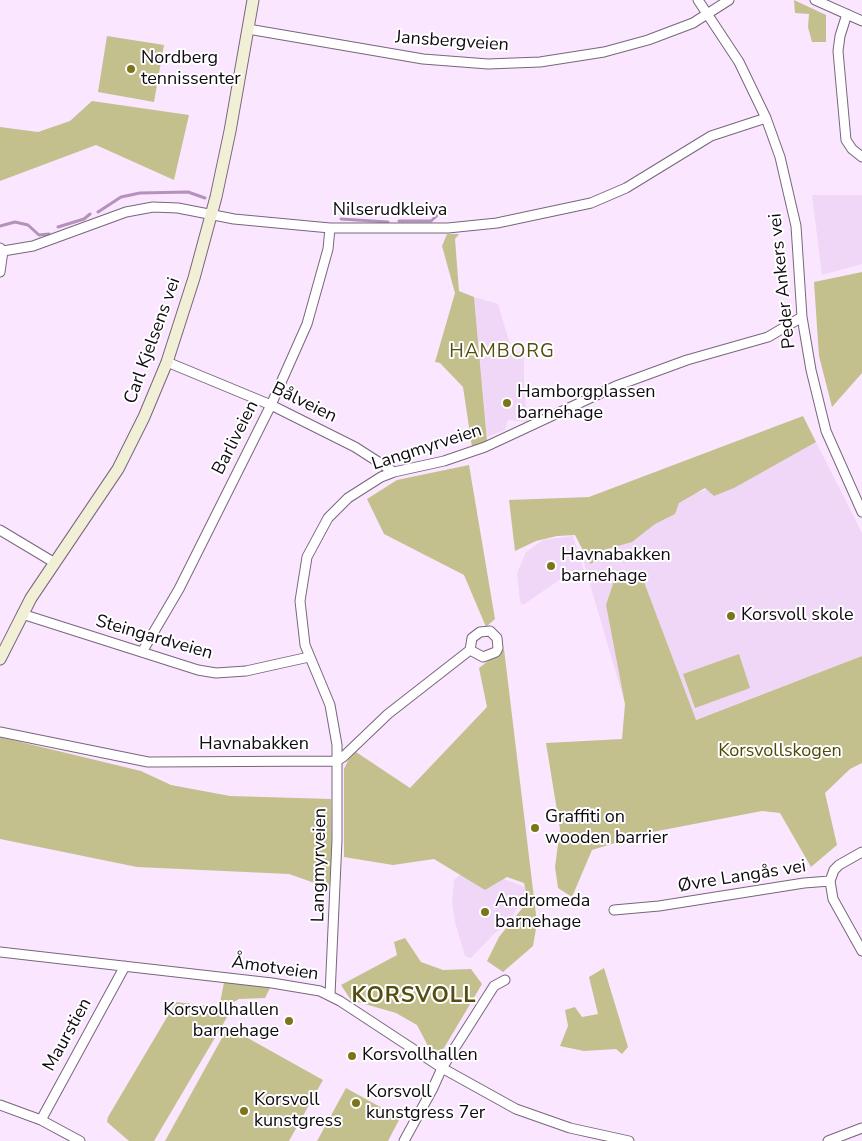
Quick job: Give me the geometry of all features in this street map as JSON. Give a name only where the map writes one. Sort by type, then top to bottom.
[{"type":"main road","name":"Carl Kjelsens vei","points":[[0,658],[22,614],[118,469],[144,417],[167,362],[194,278],[211,215],[230,131],[252,0]]},
{"type":"street","name":"Peder Ankers vei","points":[[698,0],[739,62],[766,118],[780,157],[796,226],[802,317],[809,363],[826,431],[862,512]]},
{"type":"street","name":"Jansbergveien","points":[[248,29],[384,54],[488,64],[540,62],[629,46],[693,23],[729,0]]},
{"type":"street","points":[[815,0],[862,21]]},
{"type":"street","points":[[847,14],[840,36],[838,51],[846,140],[852,149],[862,157]]},
{"type":"street","name":"Nilserudkleiva","points":[[1,249],[49,242],[141,208],[166,207],[234,219],[330,228],[458,227],[497,223],[591,203],[626,188],[711,136],[766,118]]},
{"type":"street","name":"Barliveien","points":[[142,652],[179,589],[271,405],[307,324],[328,249],[330,228]]},
{"type":"street","points":[[0,272],[1,249]]},
{"type":"street","name":"Langmyrveien","points":[[330,995],[338,840],[337,761],[334,719],[309,657],[302,632],[300,601],[304,569],[313,543],[328,518],[348,498],[370,482],[394,472],[444,461],[485,447],[616,386],[687,360],[768,337],[802,317]]},
{"type":"street","name":"Bålveien","points":[[167,362],[271,405],[355,447],[394,472]]},
{"type":"street","points":[[0,530],[55,563]]},
{"type":"street","name":"Steingardveien","points":[[22,614],[198,670],[229,674],[309,657]]},
{"type":"street","points":[[337,761],[388,714],[470,650]]},
{"type":"street","name":"Havnabakken","points":[[0,732],[148,762],[337,761]]},
{"type":"street","name":"Øvre Langås vei","points":[[614,910],[659,906],[804,883],[830,882],[834,870],[839,865],[862,852]]},
{"type":"street","points":[[830,882],[833,899],[859,939],[862,951]]},
{"type":"street","name":"Åmotveien","points":[[0,952],[291,985],[330,995],[442,1068],[539,1118],[607,1140],[629,1141]]},
{"type":"street","name":"Maurstien","points":[[41,1120],[125,966]]},
{"type":"street","points":[[404,1141],[442,1068],[494,986],[505,980]]},
{"type":"street","points":[[0,1105],[41,1120],[80,1141]]},
{"type":"street","points":[[828,1141],[862,1128]]},
{"type":"shaded area","points":[[812,195],[862,195],[862,264],[822,275]]},
{"type":"shaded area","points":[[474,297],[498,304],[513,354],[524,350],[524,391],[528,422],[508,420],[505,430],[487,437]]},
{"type":"shaded area","name":"Korsvoll skole","points":[[816,442],[862,533],[862,656],[674,728],[625,704],[583,560],[600,533],[674,501],[728,482]]},
{"type":"shaded area","name":"Havnabakken barnehage","points":[[573,536],[584,571],[568,574],[523,605],[520,602],[517,573],[526,552],[543,540]]},
{"type":"shaded area","name":"Andromeda barnehage","points":[[475,863],[496,876],[527,888],[511,920],[494,934],[471,958],[465,956],[455,922],[452,903],[454,880]]},
{"type":"green space","points":[[794,0],[826,15],[826,42],[812,42],[808,27],[809,14],[795,13]]},
{"type":"green space","name":"Nordberg tennissenter","points":[[107,36],[164,45],[154,102],[98,92]]},
{"type":"green space","points":[[92,101],[189,115],[174,180],[96,145],[0,181],[0,127],[38,132],[70,121]]},
{"type":"green space","points":[[447,234],[459,234],[455,239],[459,291],[474,297],[487,441],[472,447],[463,387],[440,363],[435,362],[455,293],[442,246]]},
{"type":"green space","points":[[862,272],[862,373],[832,407],[819,356],[814,282]]},
{"type":"green space","points":[[803,416],[816,442],[734,488],[714,496],[705,488],[679,503],[675,514],[655,524],[632,542],[600,551],[596,561],[590,564],[575,535],[557,536],[536,541],[515,551],[509,500],[589,497]]},
{"type":"green space","points":[[469,465],[495,619],[486,627],[464,575],[384,534],[367,499],[397,480]]},
{"type":"green space","name":"Korsvollskogen","points":[[641,574],[696,720],[862,656],[862,763],[850,769],[825,793],[837,845],[811,867],[780,813],[762,811],[647,833],[592,850],[572,897],[558,888],[555,867],[560,829],[546,743],[622,739],[625,704],[606,605],[614,581]]},
{"type":"green space","points":[[504,649],[537,923],[533,946],[503,972],[487,961],[499,937],[528,901],[524,883],[507,877],[485,890],[434,859],[393,865],[344,857],[344,769],[353,750],[410,788],[487,707],[479,668]]},
{"type":"green space","points":[[739,654],[750,688],[695,708],[683,674]]},
{"type":"green space","points":[[0,737],[141,771],[171,785],[230,796],[331,799],[332,856],[329,888],[289,874],[137,867],[0,839]]},
{"type":"green space","points":[[405,938],[421,962],[443,970],[471,969],[482,984],[444,1048],[436,1054],[428,1046],[417,1025],[396,1013],[351,1000],[341,985],[397,955],[394,942]]},
{"type":"green space","points":[[604,968],[628,1047],[622,1054],[616,1049],[584,1051],[560,1046],[568,1026],[565,1010],[575,1007],[582,1017],[598,1014],[589,977]]},
{"type":"green space","points":[[224,982],[270,988],[265,998],[239,999],[232,1003],[226,1019],[154,1141],[129,1141],[107,1122],[108,1117],[176,1002],[217,1007],[220,1003]]},
{"type":"green space","name":"Korsvoll kunstgress","points":[[228,1027],[323,1080],[289,1141],[165,1141]]},
{"type":"green space","name":"Korsvoll kunstgress 7er","points":[[346,1088],[400,1118],[388,1141],[317,1141]]},
{"type":"waterway","points":[[98,212],[121,197],[140,193],[188,192],[205,198]]},
{"type":"waterway","points":[[399,221],[431,221],[445,208]]},
{"type":"waterway","points":[[58,227],[84,219],[90,214]]},
{"type":"waterway","points":[[341,219],[388,222]]},
{"type":"waterway","points":[[0,226],[15,222],[28,225],[39,235],[49,234]]},
{"type":"place","name":"Nordberg tennissenter","points":[[131,69]]},
{"type":"place","name":"Hamborgplassen barnehage","points":[[507,403]]},
{"type":"place","name":"Havnabakken barnehage","points":[[551,566]]},
{"type":"place","name":"Korsvoll skole","points":[[731,616]]},
{"type":"place","name":"Graffiti on wooden barrier","points":[[535,828]]},
{"type":"place","name":"Andromeda barnehage","points":[[485,912]]},
{"type":"place","name":"Korsvollhallen barnehage","points":[[289,1021]]},
{"type":"place","name":"Korsvollhallen","points":[[352,1056]]},
{"type":"place","name":"Korsvoll kunstgress 7er","points":[[356,1103]]},
{"type":"place","name":"Korsvoll kunstgress","points":[[244,1111]]},
{"type":"district","name":"HAMBORG","points":[[502,352]]},
{"type":"district","name":"KORSVOLL","points":[[414,997]]}]
